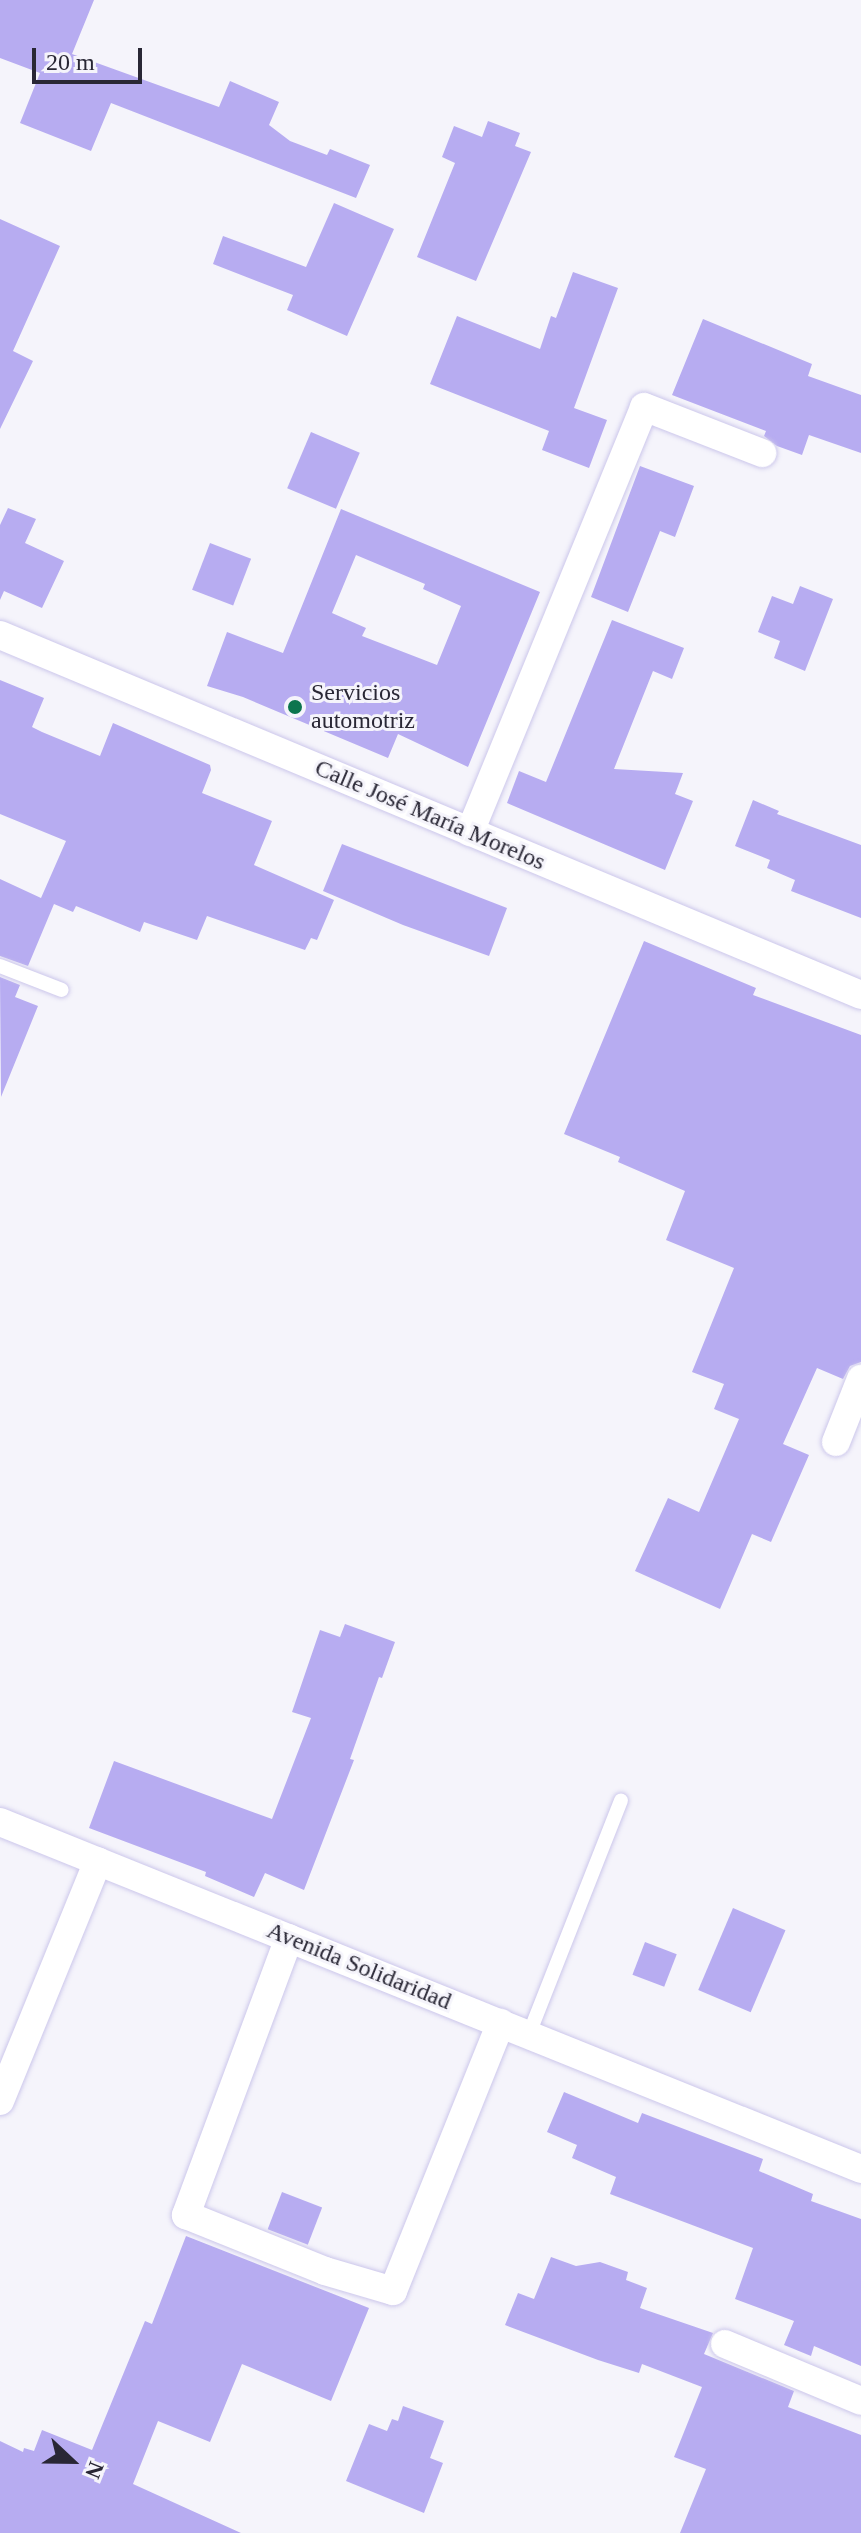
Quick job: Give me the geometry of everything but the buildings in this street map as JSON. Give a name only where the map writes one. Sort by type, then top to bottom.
[{"type":"street","points":[[470,832],[644,407],[762,453]]},
{"type":"street","name":"Calle José María Morelos","points":[[0,635],[861,995]]},
{"type":"street","points":[[836,1442],[861,1379]]},
{"type":"street","name":"Avenida Solidaridad","points":[[0,1822],[861,2169]]},
{"type":"street","points":[[0,2101],[98,1861]]},
{"type":"street","points":[[289,1938],[186,2215],[311,2266],[393,2291],[501,2023]]},
{"type":"street","points":[[725,2344],[861,2401]]},
{"type":"lane","points":[[0,966],[62,990]]},
{"type":"lane","points":[[529,2034],[621,1801]]},
{"type":"place","name":"Servicios automotriz","points":[[295,707]]}]
